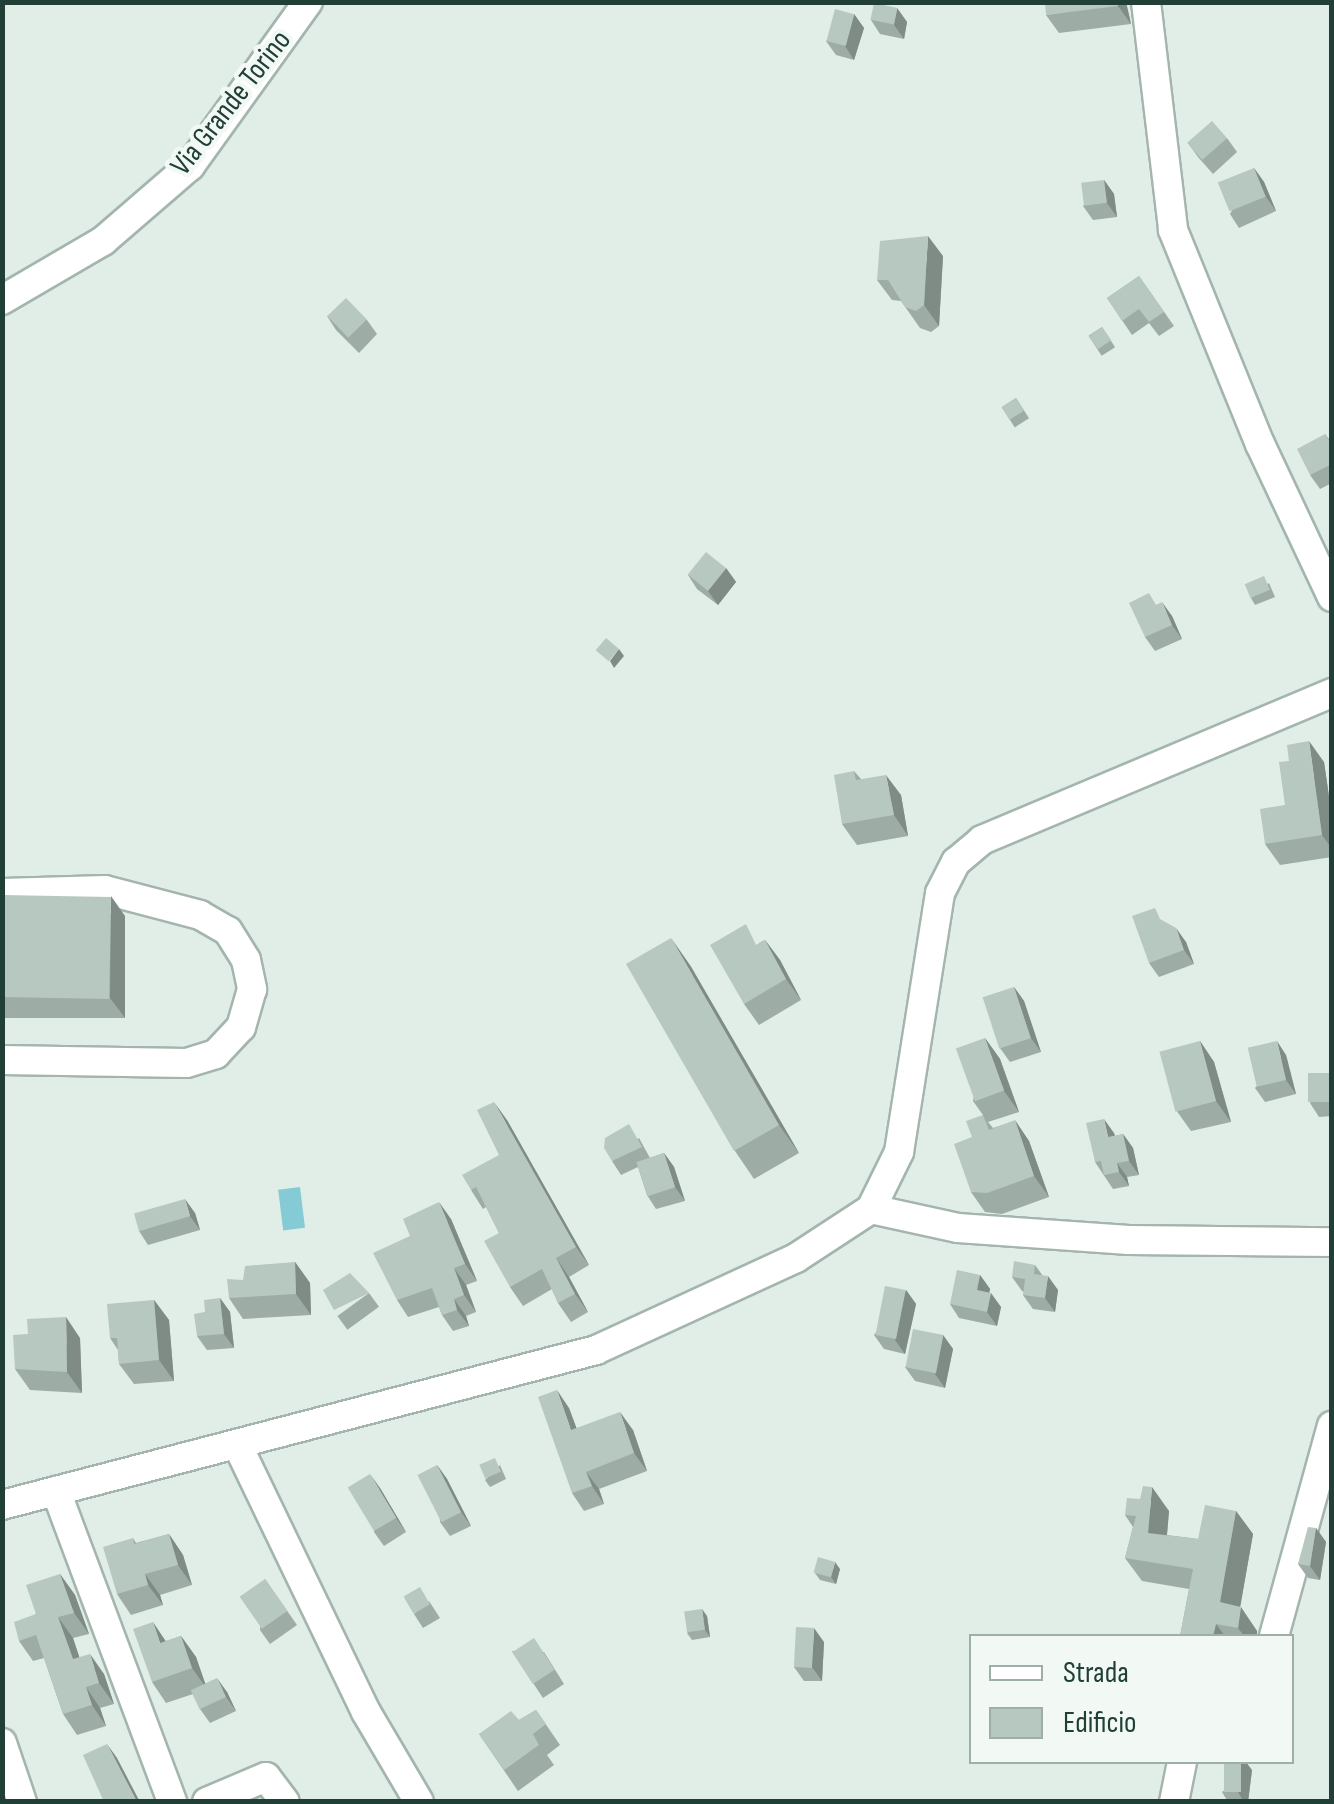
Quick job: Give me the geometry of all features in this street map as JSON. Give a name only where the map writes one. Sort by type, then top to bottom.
[{"type":"street","name":"Via Grande Torino","points":[[2,300],[103,241],[190,166],[308,2]]},
{"type":"street","points":[[1146,2],[1173,230],[1260,444],[1332,597]]},
{"type":"street","points":[[2,1505],[596,1350],[764,1274],[870,1210],[899,1152],[940,893],[956,862],[982,840],[1332,692]]},
{"type":"street","points":[[2,893],[104,890],[200,915],[228,931],[246,960],[252,990],[241,1028],[216,1054],[186,1063],[2,1060]]},
{"type":"street","points":[[870,1210],[958,1228],[1110,1239],[1332,1242]]},
{"type":"street","points":[[1275,1634],[1332,1426]]},
{"type":"street","points":[[238,1444],[366,1712],[419,1802]]},
{"type":"street","points":[[56,1491],[172,1802]]},
{"type":"street","points":[[2,1743],[22,1802]]},
{"type":"street","points":[[1174,1802],[1182,1764]]},
{"type":"street","points":[[207,1802],[266,1777],[285,1802]]},
{"type":"water","points":[[300,1187],[305,1228],[283,1230],[278,1190]]},
{"type":"building","points":[[1045,2],[1117,2],[1118,6],[1046,15]]},
{"type":"building","points":[[874,3],[897,8],[894,25],[870,20]]},
{"type":"building","points":[[835,9],[854,14],[846,46],[826,41]]},
{"type":"building","points":[[1212,121],[1227,138],[1202,160],[1187,143]]},
{"type":"building","points":[[1254,168],[1266,197],[1229,211],[1218,183]]},
{"type":"building","points":[[1104,180],[1107,203],[1084,206],[1081,183]]},
{"type":"building","points":[[928,236],[924,305],[916,311],[905,307],[888,280],[877,280],[880,241]]},
{"type":"building","points":[[1139,276],[1164,312],[1149,322],[1139,309],[1122,321],[1107,298]]},
{"type":"building","points":[[346,298],[367,320],[348,338],[327,316]]},
{"type":"building","points":[[1102,327],[1111,340],[1098,349],[1089,336]]},
{"type":"building","points":[[1016,398],[1024,411],[1010,420],[1002,407]]},
{"type":"building","points":[[1325,434],[1332,446],[1332,464],[1310,475],[1297,449]]},
{"type":"building","points":[[706,552],[726,568],[708,591],[688,575]]},
{"type":"building","points":[[1264,576],[1270,590],[1251,598],[1245,584]]},
{"type":"building","points":[[1149,593],[1156,605],[1162,602],[1172,625],[1145,637],[1129,603]]},
{"type":"building","points":[[606,638],[619,649],[609,661],[596,650]]},
{"type":"building","points":[[1309,741],[1322,835],[1265,844],[1260,809],[1285,805],[1279,762],[1289,761],[1287,745]]},
{"type":"building","points":[[854,771],[856,780],[886,775],[894,815],[842,824],[834,775]]},
{"type":"building","points":[[2,895],[111,897],[109,999],[2,997]]},
{"type":"building","points":[[1155,908],[1160,919],[1176,928],[1184,950],[1149,963],[1132,916]]},
{"type":"building","points":[[746,924],[756,945],[765,940],[786,979],[744,1004],[710,945]]},
{"type":"building","points":[[671,938],[779,1125],[734,1151],[626,964]]},
{"type":"building","points":[[1014,987],[1031,1038],[999,1049],[983,997]]},
{"type":"building","points":[[985,1038],[1004,1091],[975,1101],[956,1049]]},
{"type":"building","points":[[1200,1041],[1216,1101],[1175,1112],[1159,1052]]},
{"type":"building","points":[[1277,1041],[1286,1080],[1257,1087],[1248,1048]]},
{"type":"building","points":[[1308,1073],[1332,1073],[1332,1102],[1308,1102]]},
{"type":"building","points":[[494,1102],[576,1247],[556,1258],[575,1294],[558,1303],[542,1269],[510,1287],[484,1241],[499,1233],[476,1187],[471,1190],[462,1175],[499,1155],[477,1110]]},
{"type":"building","points":[[983,1115],[989,1130],[1015,1120],[1034,1176],[987,1193],[971,1192],[954,1144],[972,1137],[966,1121]]},
{"type":"building","points":[[1104,1119],[1108,1137],[1123,1134],[1129,1161],[1117,1163],[1119,1172],[1104,1175],[1101,1161],[1095,1162],[1086,1123]]},
{"type":"building","points":[[629,1124],[642,1147],[612,1161],[604,1148],[605,1138]]},
{"type":"building","points":[[664,1153],[675,1187],[648,1196],[636,1162]]},
{"type":"building","points":[[185,1199],[190,1216],[139,1231],[134,1214]]},
{"type":"building","points":[[439,1202],[465,1264],[454,1268],[464,1295],[454,1299],[457,1310],[442,1315],[432,1288],[397,1300],[373,1253],[410,1236],[403,1219]]},
{"type":"building","points":[[1014,1261],[1035,1265],[1034,1274],[1048,1276],[1045,1298],[1023,1295],[1025,1279],[1012,1277]]},
{"type":"building","points":[[295,1262],[296,1294],[229,1298],[227,1279],[243,1280],[245,1266]]},
{"type":"building","points":[[957,1270],[980,1275],[977,1290],[991,1293],[987,1312],[950,1304]]},
{"type":"building","points":[[350,1273],[369,1293],[334,1310],[323,1290]]},
{"type":"building","points":[[885,1286],[906,1290],[896,1339],[875,1335]]},
{"type":"building","points":[[220,1298],[224,1334],[197,1336],[194,1314],[205,1312],[204,1300]]},
{"type":"building","points":[[154,1300],[159,1360],[119,1364],[117,1338],[110,1338],[107,1304]]},
{"type":"building","points":[[66,1317],[67,1372],[15,1369],[13,1335],[28,1334],[27,1319]]},
{"type":"building","points":[[913,1329],[943,1335],[936,1373],[906,1367]]},
{"type":"building","points":[[557,1390],[571,1430],[620,1412],[634,1453],[586,1472],[592,1486],[572,1493],[538,1397]]},
{"type":"building","points":[[495,1458],[501,1472],[485,1478],[479,1465]]},
{"type":"building","points":[[437,1465],[461,1512],[441,1522],[417,1475]]},
{"type":"building","points":[[370,1474],[396,1518],[374,1531],[348,1487]]},
{"type":"building","points":[[1143,1486],[1152,1487],[1148,1533],[1198,1539],[1205,1505],[1236,1511],[1220,1602],[1241,1607],[1238,1628],[1216,1624],[1214,1634],[1180,1634],[1193,1569],[1125,1558],[1136,1516],[1125,1515],[1127,1498],[1140,1499]]},
{"type":"building","points":[[1308,1527],[1316,1528],[1310,1566],[1298,1564]]},
{"type":"building","points":[[169,1534],[178,1565],[145,1574],[148,1585],[117,1594],[103,1547],[133,1538],[134,1544]]},
{"type":"building","points":[[818,1557],[835,1562],[831,1577],[814,1572]]},
{"type":"building","points":[[60,1574],[74,1613],[58,1617],[73,1659],[90,1654],[99,1683],[86,1687],[92,1705],[63,1714],[36,1635],[19,1641],[14,1622],[36,1614],[26,1585]]},
{"type":"building","points":[[265,1579],[287,1611],[262,1629],[240,1597]]},
{"type":"building","points":[[420,1587],[430,1604],[414,1614],[404,1596]]},
{"type":"building","points":[[702,1609],[705,1630],[687,1632],[684,1612]]},
{"type":"building","points":[[153,1622],[160,1643],[181,1636],[192,1668],[152,1682],[133,1629]]},
{"type":"building","points":[[796,1627],[814,1628],[812,1668],[794,1667]]},
{"type":"building","points":[[534,1638],[555,1670],[533,1684],[512,1652]]},
{"type":"building","points":[[217,1678],[226,1697],[200,1709],[191,1690]]},
{"type":"building","points":[[536,1710],[546,1724],[533,1734],[539,1745],[504,1770],[479,1734],[511,1711],[519,1720]]},
{"type":"building","points":[[107,1744],[137,1802],[104,1802],[83,1755]]},
{"type":"building","points":[[1224,1764],[1241,1764],[1241,1792],[1224,1792]]}]
